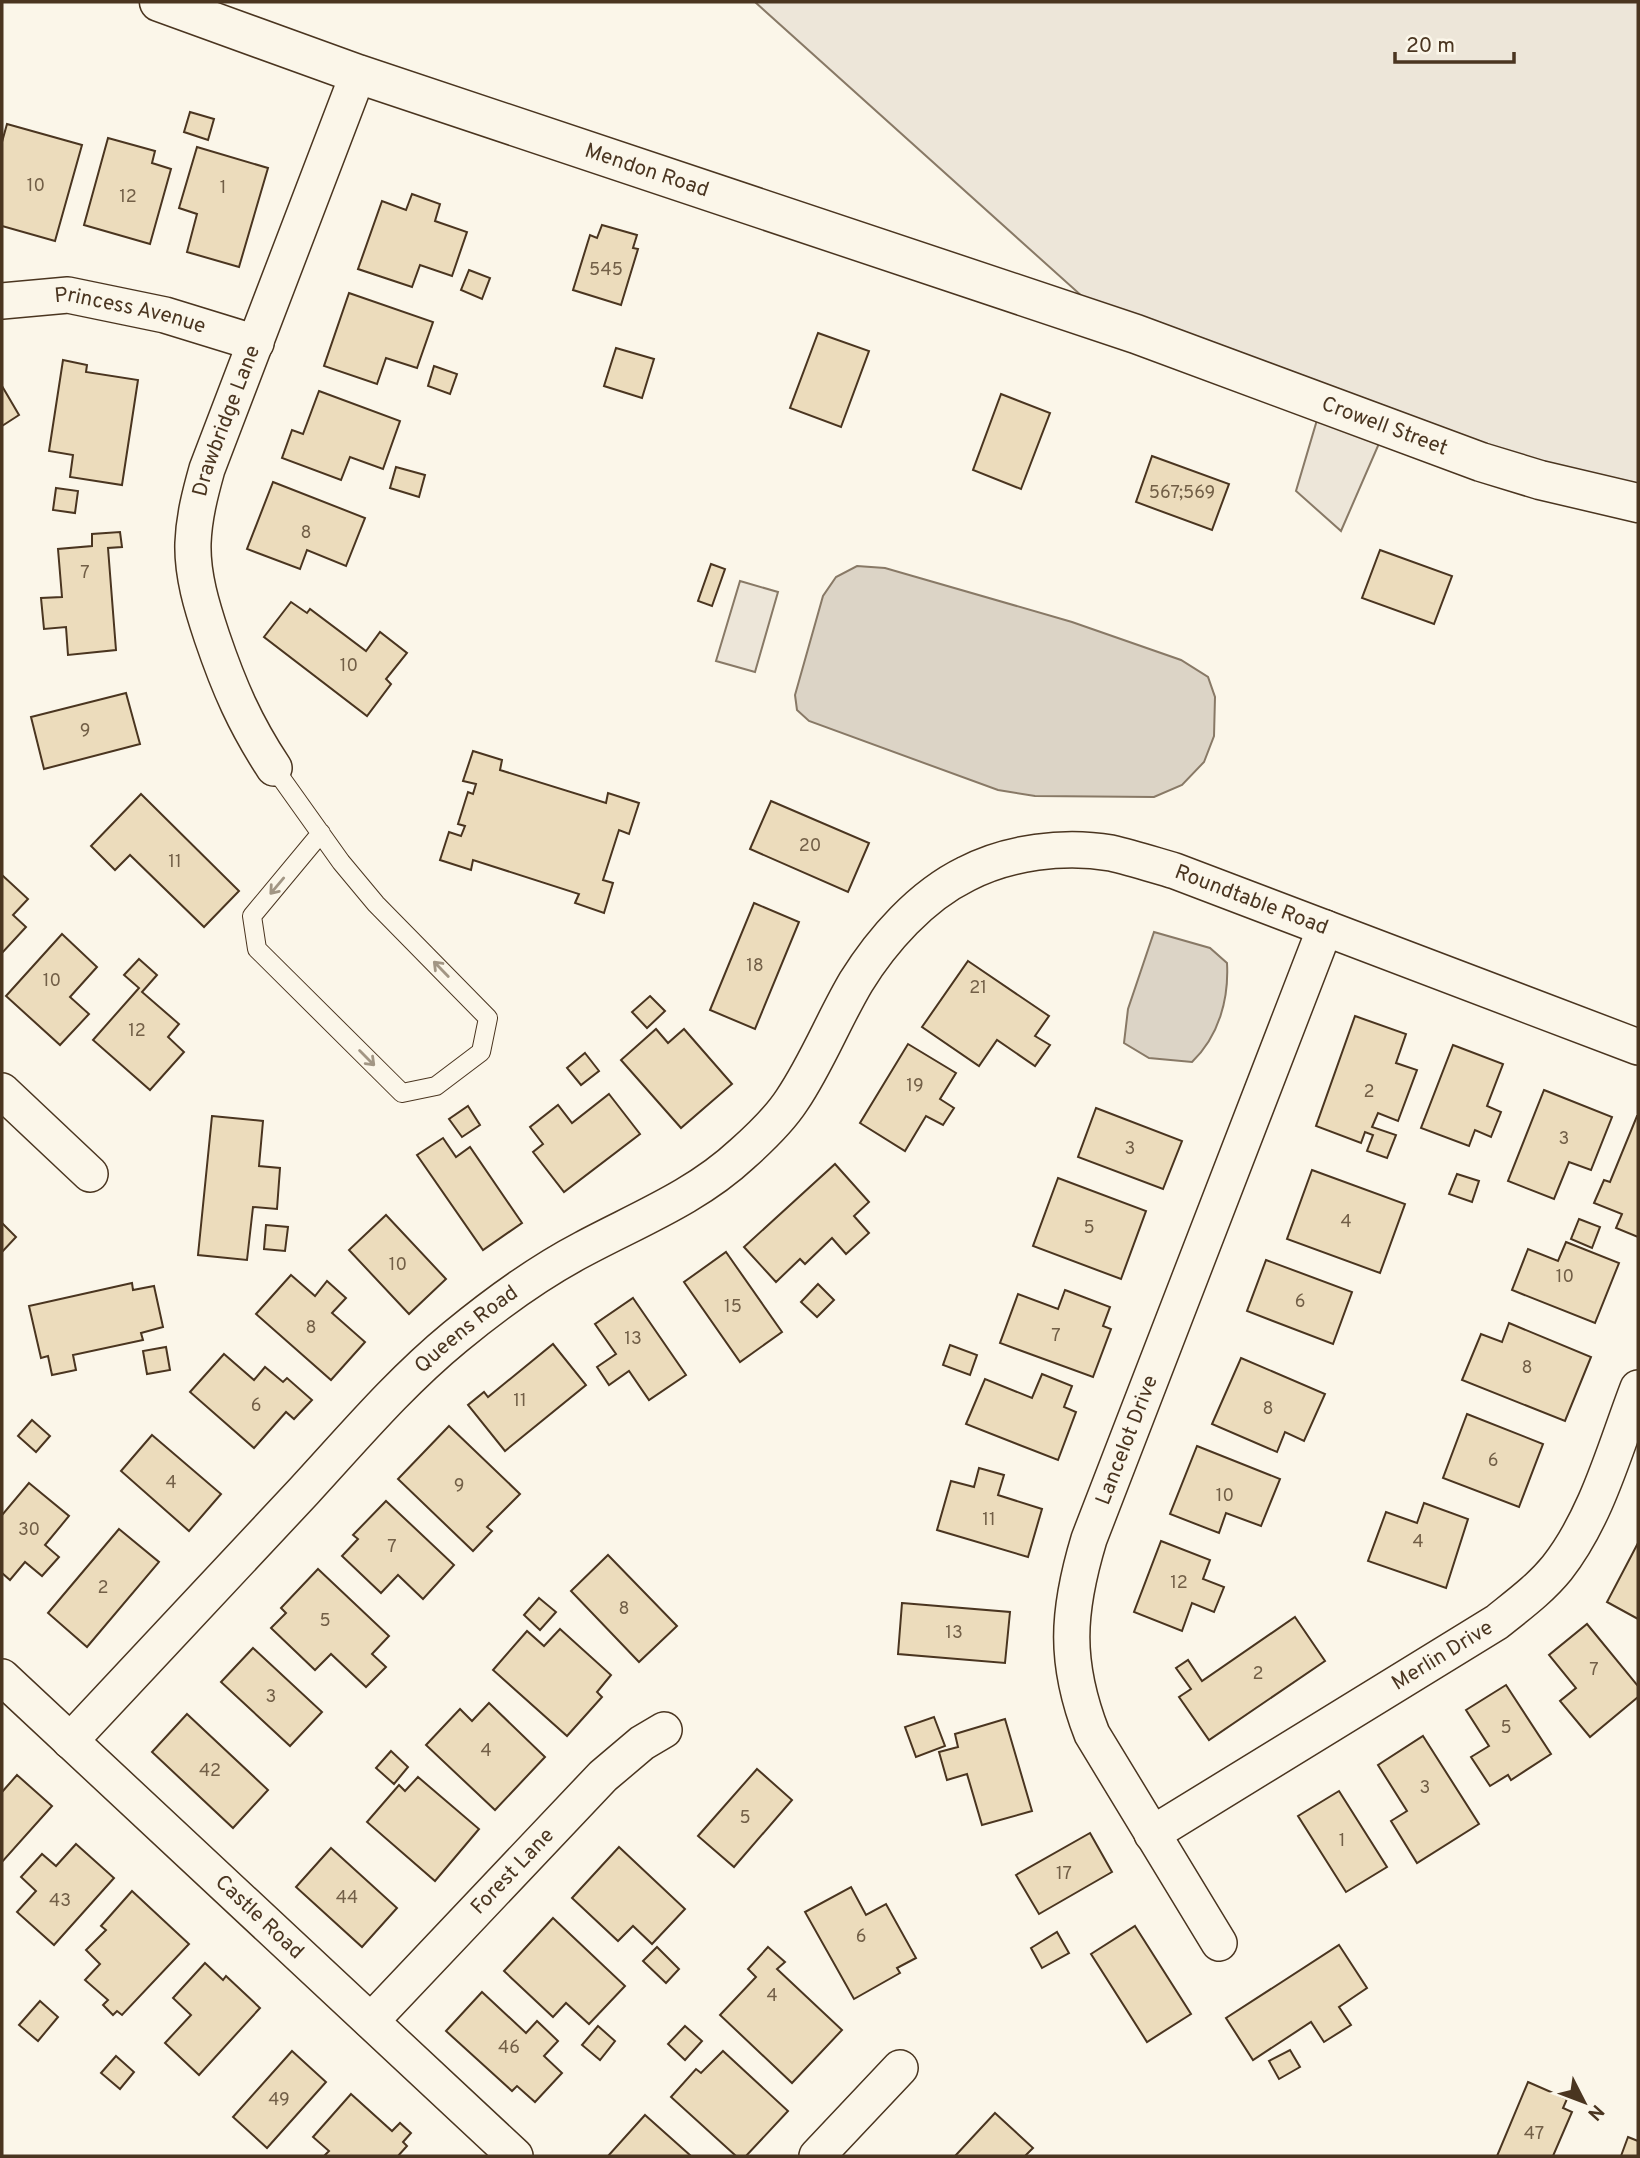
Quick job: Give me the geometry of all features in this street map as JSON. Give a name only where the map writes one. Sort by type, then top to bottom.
[{"type":"street","name":"Mendon Road","points":[[159,2],[358,74],[1136,334]]},
{"type":"street","name":"Drawbridge Lane","points":[[274,768],[243,717],[227,681],[203,611],[195,576],[195,511],[207,469],[358,74]]},
{"type":"street","name":"Princess Avenue","points":[[2,302],[68,295],[165,314],[256,343]]},
{"type":"street","name":"Crowell Street","points":[[1136,334],[1481,462],[1540,480],[1638,503]]},
{"type":"street","name":"Roundtable Road","points":[[878,951],[908,917],[937,892],[964,875],[1004,859],[1028,854],[1066,851],[1107,853],[1140,860],[1638,1047]]},
{"type":"street","name":"Lancelot Drive","points":[[1219,1943],[1092,1734],[1081,1706],[1074,1672],[1071,1639],[1074,1596],[1094,1526],[1325,928]]},
{"type":"street","name":"Queens Road","points":[[71,1741],[375,1414],[450,1341],[540,1274],[674,1203],[711,1180],[741,1156],[790,1103],[857,982],[878,951]]},
{"type":"street","points":[[2,1091],[90,1174]]},
{"type":"street","name":"Merlin Drive","points":[[1152,1833],[1497,1622],[1529,1597],[1556,1569],[1577,1538],[1638,1388]]},
{"type":"street","name":"Castle Road","points":[[2,1677],[515,2156]]},
{"type":"street","name":"Forest Lane","points":[[371,2021],[603,1776],[642,1743],[664,1730]]},
{"type":"street","points":[[817,2156],[900,2068]]},
{"type":"lane","points":[[274,768],[376,904],[488,1018],[481,1052],[436,1086],[402,1093],[257,949],[252,916],[321,833]]},
{"type":"shaded area","points":[[755,2],[1638,2],[1638,500],[1384,432],[1341,531],[1296,491],[1322,403],[1114,325]]},
{"type":"shaded area","points":[[857,566],[885,568],[1072,622],[1181,660],[1208,677],[1215,697],[1214,736],[1204,762],[1182,785],[1154,797],[1035,796],[998,790],[809,721],[797,710],[795,695],[823,596],[836,577]]},
{"type":"shaded area","points":[[740,581],[778,592],[755,672],[716,661]]},
{"type":"shaded area","points":[[1154,932],[1210,948],[1227,963],[1226,990],[1220,1016],[1209,1041],[1192,1062],[1149,1058],[1124,1043],[1128,1009]]},
{"type":"building","points":[[190,112],[214,119],[208,140],[184,132]]},
{"type":"building","points":[[7,124],[82,145],[55,241],[2,226],[2,142]]},
{"type":"building","points":[[108,138],[155,151],[152,163],[171,169],[150,244],[84,225]]},
{"type":"building","points":[[197,147],[268,168],[239,267],[187,252],[197,214],[179,208]]},
{"type":"building","points":[[412,194],[440,204],[435,221],[467,232],[452,276],[420,265],[412,287],[358,269],[382,201],[406,210]]},
{"type":"building","points":[[602,225],[637,235],[633,248],[638,249],[621,305],[573,290],[590,235],[597,238]]},
{"type":"building","points":[[469,270],[490,278],[482,299],[461,290]]},
{"type":"building","points":[[349,293],[433,322],[417,368],[386,358],[377,384],[324,366]]},
{"type":"building","points":[[818,333],[869,351],[841,427],[790,408]]},
{"type":"building","points":[[616,348],[654,359],[642,398],[604,386]]},
{"type":"building","points":[[63,360],[87,365],[86,372],[138,380],[122,485],[70,477],[73,455],[49,451]]},
{"type":"building","points":[[434,366],[457,374],[450,394],[428,386]]},
{"type":"building","points":[[2,386],[19,415],[2,426]]},
{"type":"building","points":[[319,391],[400,421],[383,469],[350,457],[341,480],[282,458],[292,430],[303,434]]},
{"type":"building","points":[[1001,394],[1050,413],[1021,489],[973,470]]},
{"type":"building","points":[[1152,456],[1229,484],[1212,530],[1136,502]]},
{"type":"building","points":[[396,467],[425,475],[419,497],[390,488]]},
{"type":"building","points":[[273,482],[365,518],[346,566],[307,550],[300,569],[247,549]]},
{"type":"building","points":[[56,488],[78,491],[75,513],[53,510]]},
{"type":"building","points":[[120,532],[122,547],[108,548],[116,650],[68,655],[66,627],[44,629],[41,598],[62,597],[58,549],[92,546],[92,534]]},
{"type":"building","points":[[1380,550],[1452,576],[1434,624],[1362,598]]},
{"type":"building","points":[[711,564],[725,569],[712,606],[698,601]]},
{"type":"building","points":[[291,602],[307,613],[310,609],[366,651],[380,632],[407,653],[386,679],[391,684],[367,716],[264,637]]},
{"type":"building","points":[[126,693],[140,744],[44,769],[31,717]]},
{"type":"building","points":[[473,751],[502,760],[500,770],[606,803],[608,793],[639,803],[629,834],[619,830],[603,880],[613,883],[604,913],[575,903],[579,894],[473,860],[471,870],[440,860],[449,832],[461,836],[465,826],[458,824],[468,792],[473,794],[476,784],[463,781]]},
{"type":"building","points":[[141,794],[239,891],[204,927],[130,855],[115,870],[91,846]]},
{"type":"building","points":[[771,801],[869,843],[848,892],[750,849]]},
{"type":"building","points":[[2,875],[28,899],[13,915],[26,927],[2,953]]},
{"type":"building","points":[[754,903],[799,922],[755,1029],[710,1010]]},
{"type":"building","points":[[62,934],[97,967],[70,997],[89,1014],[60,1045],[6,996]]},
{"type":"building","points":[[139,959],[157,975],[142,992],[179,1024],[168,1037],[184,1052],[150,1090],[93,1040],[139,988],[124,975]]},
{"type":"building","points":[[968,961],[1049,1016],[1035,1036],[1050,1045],[1035,1066],[997,1040],[979,1066],[922,1027]]},
{"type":"building","points":[[650,996],[665,1011],[647,1028],[632,1012]]},
{"type":"building","points":[[1355,1016],[1406,1034],[1396,1063],[1417,1070],[1398,1121],[1378,1113],[1372,1127],[1396,1135],[1387,1158],[1367,1151],[1373,1135],[1365,1132],[1361,1143],[1316,1126]]},
{"type":"building","points":[[656,1029],[668,1043],[684,1029],[732,1084],[681,1128],[621,1060]]},
{"type":"building","points":[[908,1044],[956,1073],[940,1099],[954,1108],[943,1125],[926,1116],[905,1151],[860,1123]]},
{"type":"building","points":[[1453,1045],[1503,1064],[1487,1106],[1501,1112],[1491,1137],[1475,1130],[1469,1146],[1421,1128]]},
{"type":"building","points":[[585,1053],[599,1071],[581,1085],[567,1068]]},
{"type":"building","points":[[1544,1090],[1612,1117],[1591,1170],[1569,1162],[1554,1199],[1508,1181]]},
{"type":"building","points":[[609,1094],[640,1134],[564,1192],[533,1152],[543,1144],[530,1127],[558,1105],[572,1123]]},
{"type":"building","points":[[468,1106],[480,1125],[462,1137],[449,1119]]},
{"type":"building","points":[[1096,1108],[1182,1141],[1163,1189],[1078,1157]]},
{"type":"building","points":[[212,1116],[263,1121],[259,1166],[280,1168],[277,1209],[253,1207],[247,1260],[198,1255]]},
{"type":"building","points":[[1637,1116],[1638,1237],[1616,1228],[1622,1214],[1594,1203],[1604,1180],[1610,1182]]},
{"type":"building","points":[[443,1138],[456,1157],[470,1147],[522,1223],[483,1250],[417,1155]]},
{"type":"building","points":[[835,1164],[869,1202],[854,1216],[869,1233],[846,1254],[832,1238],[805,1264],[800,1259],[776,1282],[744,1247]]},
{"type":"building","points":[[1312,1170],[1405,1204],[1380,1273],[1287,1239]]},
{"type":"building","points":[[1457,1174],[1479,1181],[1472,1202],[1449,1194]]},
{"type":"building","points":[[1058,1178],[1146,1211],[1121,1279],[1033,1246]]},
{"type":"building","points":[[386,1215],[446,1279],[409,1314],[349,1250]]},
{"type":"building","points":[[1579,1219],[1600,1227],[1592,1248],[1571,1239]]},
{"type":"building","points":[[2,1223],[16,1237],[2,1252]]},
{"type":"building","points":[[266,1225],[288,1227],[285,1251],[264,1249]]},
{"type":"building","points":[[1566,1242],[1619,1263],[1595,1323],[1512,1290],[1528,1249],[1558,1261]]},
{"type":"building","points":[[726,1252],[782,1332],[740,1362],[684,1282]]},
{"type":"building","points":[[1266,1260],[1352,1292],[1333,1344],[1247,1311]]},
{"type":"building","points":[[291,1275],[315,1296],[327,1281],[346,1298],[332,1313],[365,1342],[331,1380],[256,1314]]},
{"type":"building","points":[[132,1283],[133,1290],[154,1286],[163,1327],[141,1333],[143,1340],[73,1355],[76,1370],[52,1375],[48,1356],[41,1358],[29,1306]]},
{"type":"building","points":[[818,1284],[834,1300],[817,1317],[801,1302]]},
{"type":"building","points":[[1065,1290],[1110,1307],[1103,1326],[1111,1329],[1093,1377],[1000,1343],[1018,1294],[1058,1309]]},
{"type":"building","points":[[633,1298],[686,1375],[649,1400],[629,1371],[609,1385],[597,1367],[616,1354],[595,1324]]},
{"type":"building","points":[[1509,1323],[1591,1357],[1565,1421],[1462,1380],[1481,1334],[1502,1342]]},
{"type":"building","points":[[553,1344],[586,1385],[505,1451],[468,1405],[484,1392],[488,1397]]},
{"type":"building","points":[[950,1345],[977,1355],[970,1375],[943,1365]]},
{"type":"building","points":[[166,1347],[170,1370],[147,1374],[143,1351]]},
{"type":"building","points":[[224,1354],[254,1380],[265,1367],[283,1382],[287,1378],[312,1400],[294,1419],[286,1412],[254,1448],[190,1392]]},
{"type":"building","points":[[1241,1358],[1325,1394],[1304,1441],[1285,1432],[1277,1452],[1212,1424]]},
{"type":"building","points":[[1042,1374],[1072,1386],[1064,1407],[1076,1412],[1058,1460],[966,1424],[985,1379],[1032,1398]]},
{"type":"building","points":[[1467,1414],[1543,1444],[1519,1507],[1443,1478]]},
{"type":"building","points":[[32,1420],[50,1436],[36,1452],[18,1436]]},
{"type":"building","points":[[449,1426],[520,1494],[487,1527],[492,1531],[473,1551],[398,1479]]},
{"type":"building","points":[[152,1435],[221,1494],[189,1531],[121,1471]]},
{"type":"building","points":[[1197,1446],[1280,1479],[1261,1526],[1226,1513],[1219,1533],[1170,1514]]},
{"type":"building","points":[[979,1468],[1004,1475],[998,1495],[1042,1509],[1028,1557],[937,1530],[951,1481],[974,1487]]},
{"type":"building","points":[[29,1483],[69,1516],[45,1545],[59,1557],[42,1576],[25,1562],[10,1580],[2,1573],[2,1515]]},
{"type":"building","points":[[386,1501],[454,1565],[423,1599],[398,1575],[381,1593],[342,1556],[358,1539],[353,1535]]},
{"type":"building","points":[[1424,1503],[1468,1519],[1446,1588],[1368,1561],[1386,1512],[1417,1523]]},
{"type":"building","points":[[119,1529],[159,1562],[87,1647],[48,1613]]},
{"type":"building","points":[[1161,1541],[1210,1560],[1203,1579],[1224,1587],[1214,1612],[1192,1603],[1182,1631],[1134,1612]]},
{"type":"building","points":[[1638,1543],[1638,1619],[1607,1602]]},
{"type":"building","points":[[608,1555],[677,1626],[639,1662],[571,1591]]},
{"type":"building","points":[[318,1569],[389,1636],[372,1654],[386,1667],[366,1687],[331,1654],[315,1670],[271,1628],[286,1613],[281,1608]]},
{"type":"building","points":[[539,1598],[556,1612],[540,1630],[524,1615]]},
{"type":"building","points":[[902,1603],[1010,1612],[1005,1663],[898,1654]]},
{"type":"building","points":[[1295,1617],[1325,1661],[1209,1740],[1179,1697],[1191,1689],[1176,1668],[1188,1660],[1202,1681]]},
{"type":"building","points":[[1587,1624],[1638,1686],[1638,1697],[1590,1737],[1560,1701],[1576,1688],[1549,1655]]},
{"type":"building","points":[[560,1629],[611,1675],[597,1692],[602,1697],[567,1736],[493,1670],[527,1631],[544,1646]]},
{"type":"building","points":[[253,1648],[322,1712],[290,1746],[221,1682]]},
{"type":"building","points":[[1506,1685],[1551,1754],[1511,1780],[1508,1775],[1490,1786],[1471,1757],[1489,1746],[1466,1710]]},
{"type":"building","points":[[489,1703],[545,1757],[495,1810],[426,1745],[460,1709],[472,1721]]},
{"type":"building","points":[[187,1714],[268,1790],[233,1828],[152,1752]]},
{"type":"building","points":[[934,1717],[945,1746],[916,1757],[905,1727]]},
{"type":"building","points":[[1005,1719],[1032,1811],[982,1825],[967,1774],[947,1780],[939,1752],[958,1747],[955,1734]]},
{"type":"building","points":[[1423,1736],[1479,1824],[1417,1863],[1391,1821],[1407,1811],[1378,1765]]},
{"type":"building","points":[[391,1751],[408,1767],[394,1784],[376,1768]]},
{"type":"building","points":[[757,1769],[792,1800],[734,1867],[698,1836]]},
{"type":"building","points":[[17,1775],[52,1806],[2,1862],[2,1792]]},
{"type":"building","points":[[418,1777],[479,1829],[435,1881],[367,1822],[399,1785],[405,1791]]},
{"type":"building","points":[[1339,1791],[1387,1867],[1346,1892],[1298,1816]]},
{"type":"building","points":[[1090,1833],[1112,1872],[1039,1914],[1016,1875]]},
{"type":"building","points":[[76,1844],[114,1878],[54,1945],[17,1912],[36,1891],[21,1877],[42,1854],[56,1866]]},
{"type":"building","points":[[619,1847],[685,1909],[652,1944],[633,1926],[618,1941],[572,1898]]},
{"type":"building","points":[[331,1848],[397,1908],[362,1947],[296,1887]]},
{"type":"building","points":[[851,1887],[866,1915],[886,1904],[916,1958],[897,1968],[900,1973],[854,1999],[805,1912]]},
{"type":"building","points":[[132,1891],[189,1944],[122,2015],[117,2011],[113,2015],[103,2005],[108,2000],[85,1980],[100,1964],[86,1950],[106,1930],[101,1926]]},
{"type":"building","points":[[553,1918],[625,1986],[589,2024],[566,2003],[553,2017],[504,1971]]},
{"type":"building","points":[[1135,1926],[1191,2014],[1147,2042],[1091,1954]]},
{"type":"building","points":[[1057,1932],[1069,1953],[1042,1968],[1031,1948]]},
{"type":"building","points":[[1339,1945],[1367,1988],[1339,2007],[1351,2025],[1324,2042],[1311,2022],[1253,2060],[1226,2018]]},
{"type":"building","points":[[657,1947],[679,1969],[666,1983],[643,1961]]},
{"type":"building","points":[[768,1947],[785,1962],[777,1969],[842,2030],[792,2083],[720,2015],[756,1977],[748,1969]]},
{"type":"building","points":[[205,1963],[223,1980],[226,1976],[260,2008],[199,2075],[165,2043],[191,2015],[173,1998]]},
{"type":"building","points":[[482,1992],[526,2033],[537,2021],[558,2041],[544,2056],[562,2073],[535,2102],[517,2086],[512,2091],[446,2031]]},
{"type":"building","points":[[40,2001],[58,2017],[38,2041],[19,2025]]},
{"type":"building","points":[[598,2026],[615,2041],[600,2060],[582,2045]]},
{"type":"building","points":[[685,2026],[702,2041],[685,2060],[668,2044]]},
{"type":"building","points":[[1290,2050],[1300,2067],[1279,2079],[1269,2061]]},
{"type":"building","points":[[292,2051],[326,2082],[267,2148],[233,2117]]},
{"type":"building","points":[[723,2051],[788,2111],[746,2156],[736,2156],[671,2097],[696,2069],[701,2073]]},
{"type":"building","points":[[116,2056],[134,2072],[120,2089],[101,2073]]},
{"type":"building","points":[[1528,2082],[1567,2099],[1563,2108],[1572,2112],[1553,2156],[1497,2156]]},
{"type":"building","points":[[351,2094],[392,2131],[400,2123],[411,2133],[403,2142],[407,2146],[398,2156],[324,2156],[329,2151],[313,2137]]},
{"type":"building","points":[[995,2113],[1033,2148],[1025,2156],[955,2156]]},
{"type":"building","points":[[645,2115],[691,2156],[608,2156]]},
{"type":"building","points":[[1628,2137],[1638,2141],[1638,2156],[1621,2156]]}]
